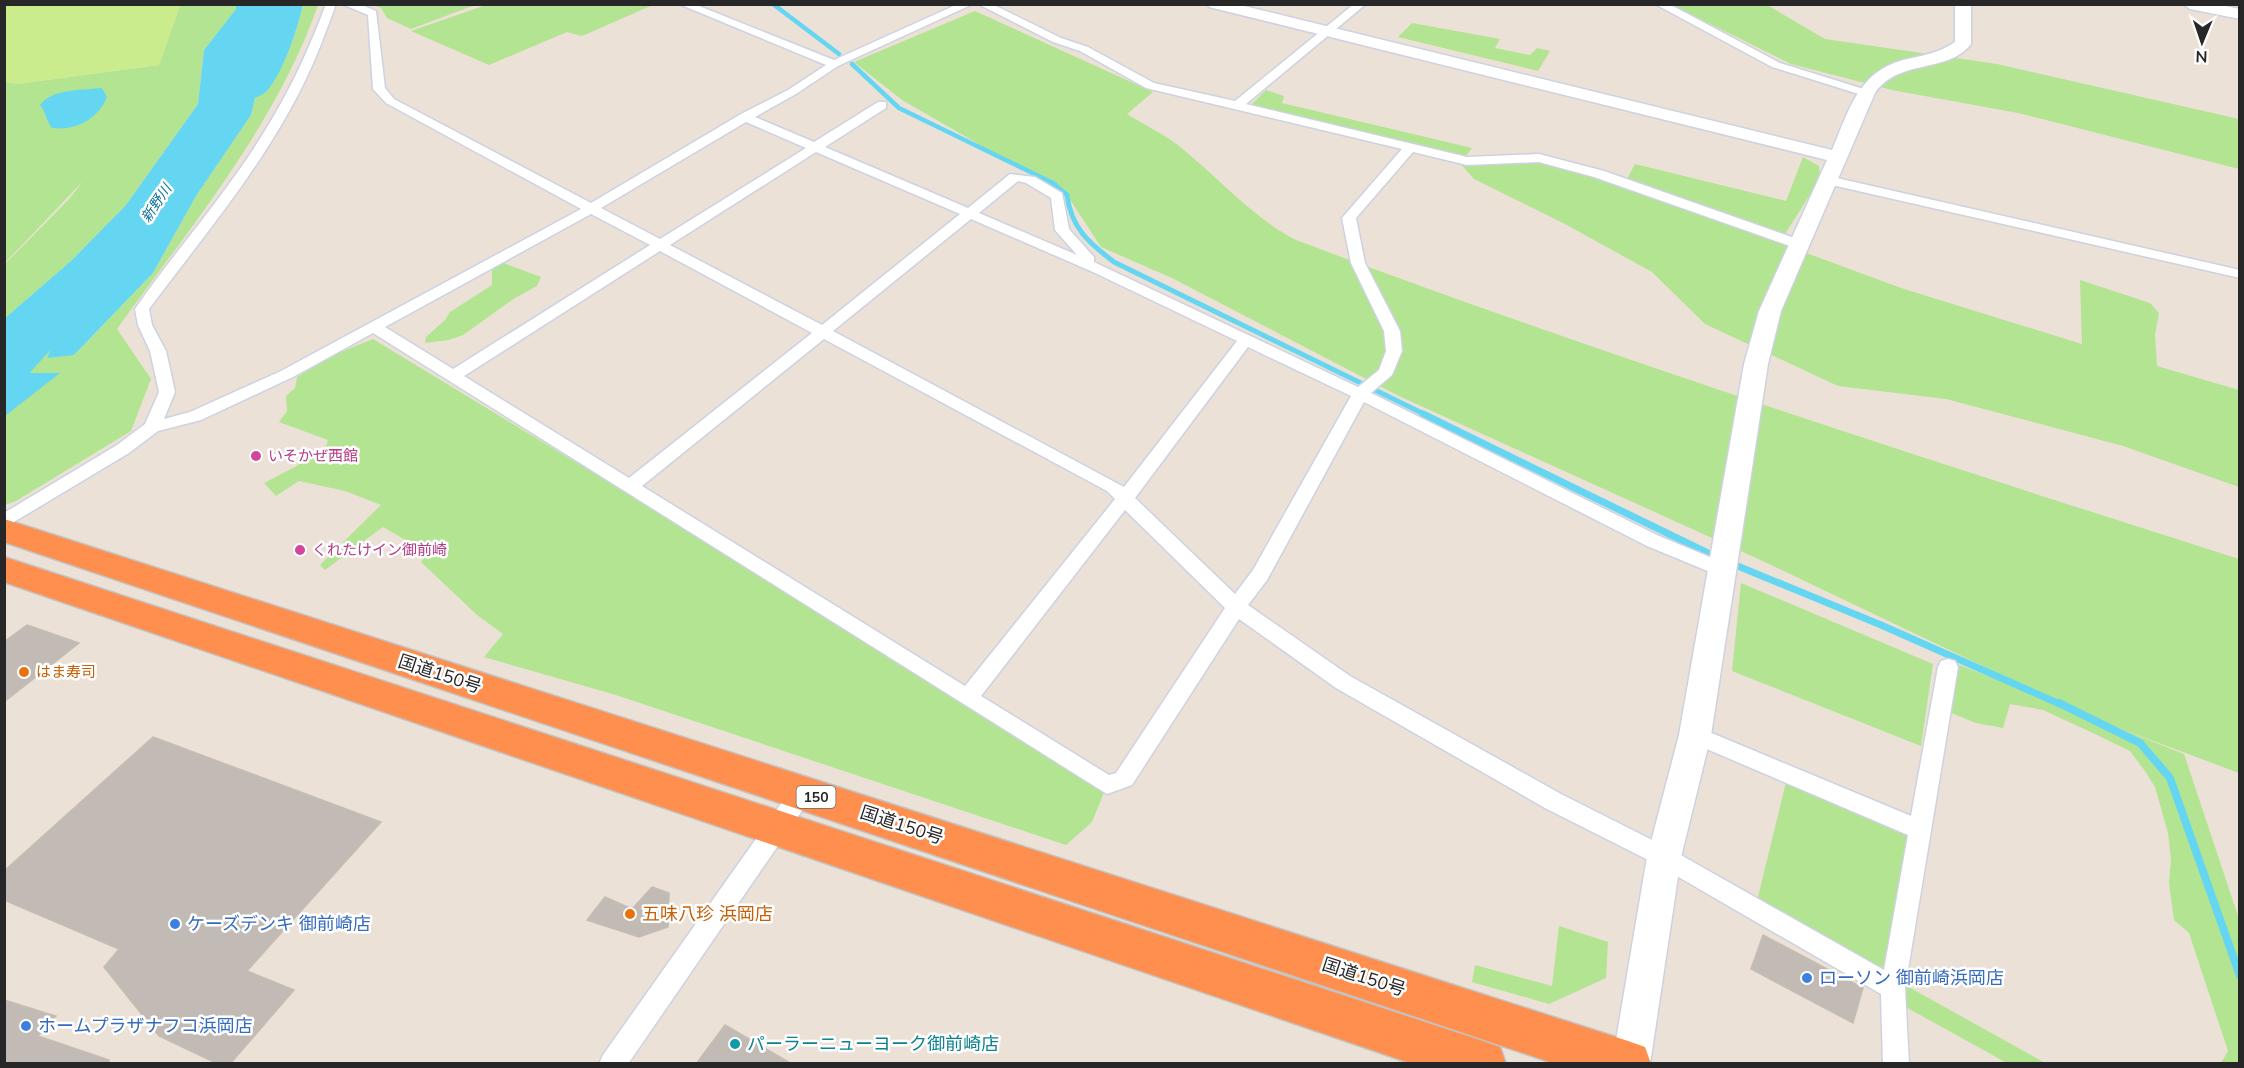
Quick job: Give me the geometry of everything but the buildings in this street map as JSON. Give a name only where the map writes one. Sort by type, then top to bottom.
[{"type":"highway","name":"国道150号","points":[[4,530],[1630,1064]]},
{"type":"highway","points":[[4,569],[1483,1064]]},
{"type":"street","points":[[152,427],[167,392],[158,351],[145,325],[142,309],[270,134],[322,34],[331,4]]},
{"type":"street","points":[[347,4],[371,11],[374,15],[379,89],[390,101],[1113,487],[1236,607],[1343,682],[1553,801],[1664,857],[1893,988]]},
{"type":"street","points":[[684,4],[834,64]]},
{"type":"street","points":[[4,522],[123,449],[152,427],[195,416],[287,374],[592,208],[745,117],[792,92],[834,64],[968,4]]},
{"type":"street","points":[[983,4],[1057,40],[1084,49],[1150,86],[1467,161],[1539,158],[1599,174],[1798,244]]},
{"type":"street","points":[[1215,4],[1838,157]]},
{"type":"street","points":[[1237,105],[1361,4]]},
{"type":"street","points":[[1660,4],[1776,65],[1866,93]]},
{"type":"street","points":[[1630,1064],[1664,857],[1695,735],[1756,364],[1770,311],[1866,93],[1877,79],[1891,70],[1941,58],[1964,44],[1963,4]]},
{"type":"street","points":[[2190,4],[2240,14]]},
{"type":"street","points":[[453,376],[882,105]]},
{"type":"street","points":[[745,117],[1098,269],[1360,394],[1653,541],[1723,563]]},
{"type":"street","points":[[374,327],[1107,785],[1124,780],[1236,607],[1260,575],[1360,394],[1386,372],[1394,351],[1392,331],[1358,263],[1350,218],[1410,148]]},
{"type":"street","points":[[630,487],[1016,177],[1030,180],[1057,196],[1062,230],[1079,252],[1098,269]]},
{"type":"street","points":[[1828,180],[2240,274]]},
{"type":"street","points":[[967,698],[1125,498],[1246,339]]},
{"type":"street","points":[[1896,1064],[1893,988],[1948,667]]},
{"type":"street","points":[[1695,735],[1920,830]]},
{"type":"street","points":[[612,1064],[802,792]]},
{"type":"green space","points":[[5,4],[180,5],[159,65],[17,84],[5,82]]},
{"type":"green space","points":[[489,4],[653,5],[582,36],[567,32],[489,65],[411,31]]},
{"type":"green space","points":[[180,5],[236,5],[236,9],[204,50],[198,104],[126,205],[71,261],[5,318],[4,265],[70,198],[83,181],[5,263],[5,82],[17,84],[159,65]]},
{"type":"green space","points":[[303,5],[318,5],[279,92],[230,173],[117,329],[151,379],[131,431],[16,501],[5,505],[4,354],[80,284],[74,355],[153,273],[196,196],[251,115],[255,98],[264,92],[280,70],[292,43]]},
{"type":"green space","points":[[373,5],[475,5],[411,29],[387,18],[381,8]]},
{"type":"green space","points":[[1672,5],[1767,5],[1825,39],[1997,64],[2239,119],[2239,169],[2018,113],[1892,90],[1791,64]]},
{"type":"green space","points":[[975,11],[1153,92],[1127,114],[1178,146],[1252,210],[1296,240],[1648,366],[1884,445],[2239,559],[2239,773],[2116,727],[2184,754],[2239,919],[2239,1063],[2221,1063],[2228,1051],[2189,933],[2174,920],[2169,883],[2171,859],[2168,833],[2155,787],[2130,751],[2043,710],[2010,704],[2003,728],[1976,723],[1949,712],[1957,664],[2083,714],[1767,563],[1399,396],[1172,278],[1101,247],[1067,195],[902,100],[854,62]]},
{"type":"green space","points":[[1412,23],[1500,39],[1495,48],[1530,55],[1537,48],[1550,51],[1538,71],[1398,37]]},
{"type":"green space","points":[[1266,90],[1284,96],[1282,103],[1472,148],[1464,159],[1250,106]]},
{"type":"green space","points":[[1803,157],[1819,166],[1820,179],[1785,234],[1627,179],[1635,164],[1786,201]]},
{"type":"green space","points":[[1458,161],[1554,162],[1901,288],[2082,344],[2080,280],[2150,303],[2159,313],[2155,335],[2157,366],[2239,390],[2239,487],[2123,446],[1946,399],[1838,386],[1705,324],[1652,272],[1565,224],[1474,179]]},
{"type":"green space","points":[[501,262],[541,277],[537,286],[515,298],[463,335],[449,340],[425,343],[426,337],[445,320],[450,312],[492,285],[492,269]]},
{"type":"green space","points":[[373,339],[1107,785],[1092,822],[1066,845],[616,695],[484,657],[503,634],[477,615],[421,562],[428,553],[383,527],[325,570],[320,565],[381,505],[345,491],[299,481],[276,496],[264,483],[295,467],[326,446],[328,440],[279,422],[287,411],[286,396],[295,388],[297,377],[336,354]]},
{"type":"green space","points":[[1741,583],[1933,664],[1921,746],[1732,671]]},
{"type":"green space","points":[[1788,774],[1919,836],[1895,973],[1755,909]]},
{"type":"green space","points":[[1559,926],[1608,942],[1606,978],[1549,1004],[1472,982],[1475,965],[1552,986]]},
{"type":"green space","points":[[1907,986],[2045,1063],[2007,1063],[1902,1005]]},
{"type":"water","points":[[236,5],[303,5],[279,73],[267,91],[255,98],[251,115],[196,196],[153,273],[74,355],[47,358],[79,285],[5,354],[5,318],[71,261],[126,205],[198,104],[204,50],[236,9]]},
{"type":"water","points":[[102,88],[107,97],[98,112],[85,122],[69,128],[52,128],[40,105],[59,93]]},
{"type":"water","points":[[5,373],[60,373],[5,416]]},
{"type":"waterway","points":[[773,4],[839,54]]},
{"type":"waterway","points":[[852,64],[899,108],[1055,184]]},
{"type":"waterway","points":[[1052,183],[1067,195],[1073,217],[1083,234],[1114,262],[1426,415]]},
{"type":"waterway","name":"新野川","points":[[4,379],[106,269]]},
{"type":"waterway","points":[[1423,414],[1718,558]]},
{"type":"waterway","points":[[1728,562],[1881,625],[2062,705]]},
{"type":"waterway","points":[[2059,703],[2140,743],[2170,778],[2240,976]]},
{"type":"place","name":"いそかぜ西館","points":[[256,456]]},
{"type":"place","name":"くれたけイン御前崎","points":[[300,550]]},
{"type":"place","name":"はま寿司","points":[[24,672]]},
{"type":"place","name":"五味八珍 浜岡店","points":[[630,914]]},
{"type":"place","name":"ケーズデンキ 御前崎店","points":[[175,924]]},
{"type":"place","name":"ローソン 御前崎浜岡店","points":[[1807,978]]},
{"type":"place","name":"ホームプラザナフコ浜岡店","points":[[26,1026]]},
{"type":"place","name":"パーラーニューヨーク御前崎店","points":[[735,1044]]}]
